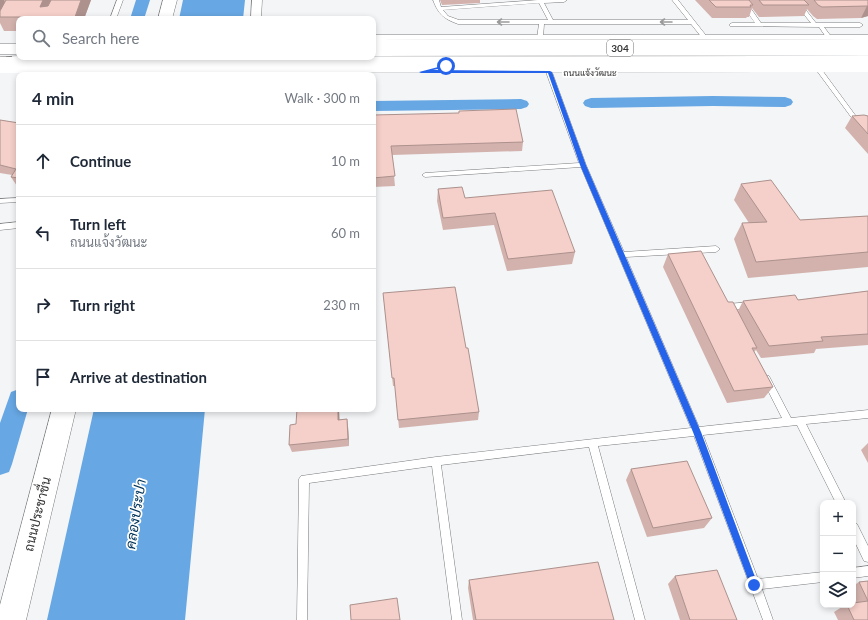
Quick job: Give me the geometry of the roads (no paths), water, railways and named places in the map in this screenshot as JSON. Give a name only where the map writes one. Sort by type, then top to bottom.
[{"type":"main road","points":[[166,16],[170,0]]},
{"type":"main road","points":[[421,72],[446,66],[452,59],[451,50],[445,42],[427,38]]},
{"type":"main road","points":[[668,38],[648,40],[639,44],[634,49],[633,56],[643,66],[672,72]]},
{"type":"main road","name":"304","points":[[376,39],[868,39]]},
{"type":"main road","points":[[0,41],[16,41]]},
{"type":"main road","name":"304","points":[[376,48],[868,47]]},
{"type":"main road","points":[[0,48],[16,48]]},
{"type":"main road","name":"ถนนแจ้งวัฒนะ","points":[[0,65],[868,64]]},
{"type":"main road","name":"ถนนแจ้งวัฒนะ","points":[[376,72],[868,71]]},
{"type":"main road","name":"ถนนแจ้งวัฒนะ","points":[[106,72],[127,72]]},
{"type":"main road","name":"ถนนแจ้งวัฒนะ","points":[[0,73],[16,73]]},
{"type":"main road","name":"ถนนประชาชื่น","points":[[11,620],[63,412]]},
{"type":"street","points":[[256,16],[257,0]]},
{"type":"lane","points":[[113,16],[120,0]]},
{"type":"lane","points":[[436,0],[439,9],[444,16],[458,22],[692,22]]},
{"type":"lane","points":[[439,9],[564,0]]},
{"type":"lane","points":[[675,0],[705,38]]},
{"type":"lane","points":[[742,0],[759,25]]},
{"type":"lane","points":[[795,0],[830,39]]},
{"type":"lane","points":[[540,1],[551,21]]},
{"type":"lane","points":[[540,38],[542,22]]},
{"type":"lane","points":[[732,25],[860,24]]},
{"type":"lane","points":[[766,25],[773,38]]},
{"type":"lane","points":[[820,71],[861,126]]},
{"type":"lane","points":[[550,72],[583,165],[697,432],[768,620]]},
{"type":"lane","points":[[425,175],[583,165]]},
{"type":"lane","points":[[0,201],[16,200]]},
{"type":"lane","points":[[0,227],[16,226]]},
{"type":"lane","points":[[622,256],[716,249]]},
{"type":"lane","points":[[736,320],[728,307],[759,304]]},
{"type":"lane","points":[[760,368],[789,422]]},
{"type":"lane","points":[[302,620],[304,479],[436,461],[592,443],[868,414]]},
{"type":"lane","points":[[800,421],[840,500]]},
{"type":"lane","points":[[592,443],[640,620]]},
{"type":"lane","points":[[436,461],[457,620]]},
{"type":"lane","points":[[856,533],[868,557]]},
{"type":"lane","points":[[856,573],[868,571]]},
{"type":"lane","points":[[754,585],[820,577]]},
{"type":"water","points":[[183,0],[245,0],[243,16],[180,16]]},
{"type":"water","points":[[93,412],[205,412],[185,620],[47,620]]},
{"type":"waterway","points":[[138,16],[143,0]]},
{"type":"waterway","name":"คลองประปา","points":[[206,72],[208,60]]},
{"type":"waterway","points":[[591,103],[713,101],[785,102]]},
{"type":"waterway","points":[[376,106],[521,104]]},
{"type":"waterway","points":[[0,464],[16,409]]},
{"type":"railway","points":[[376,54],[868,53]]},
{"type":"railway","points":[[0,58],[16,57]]}]
